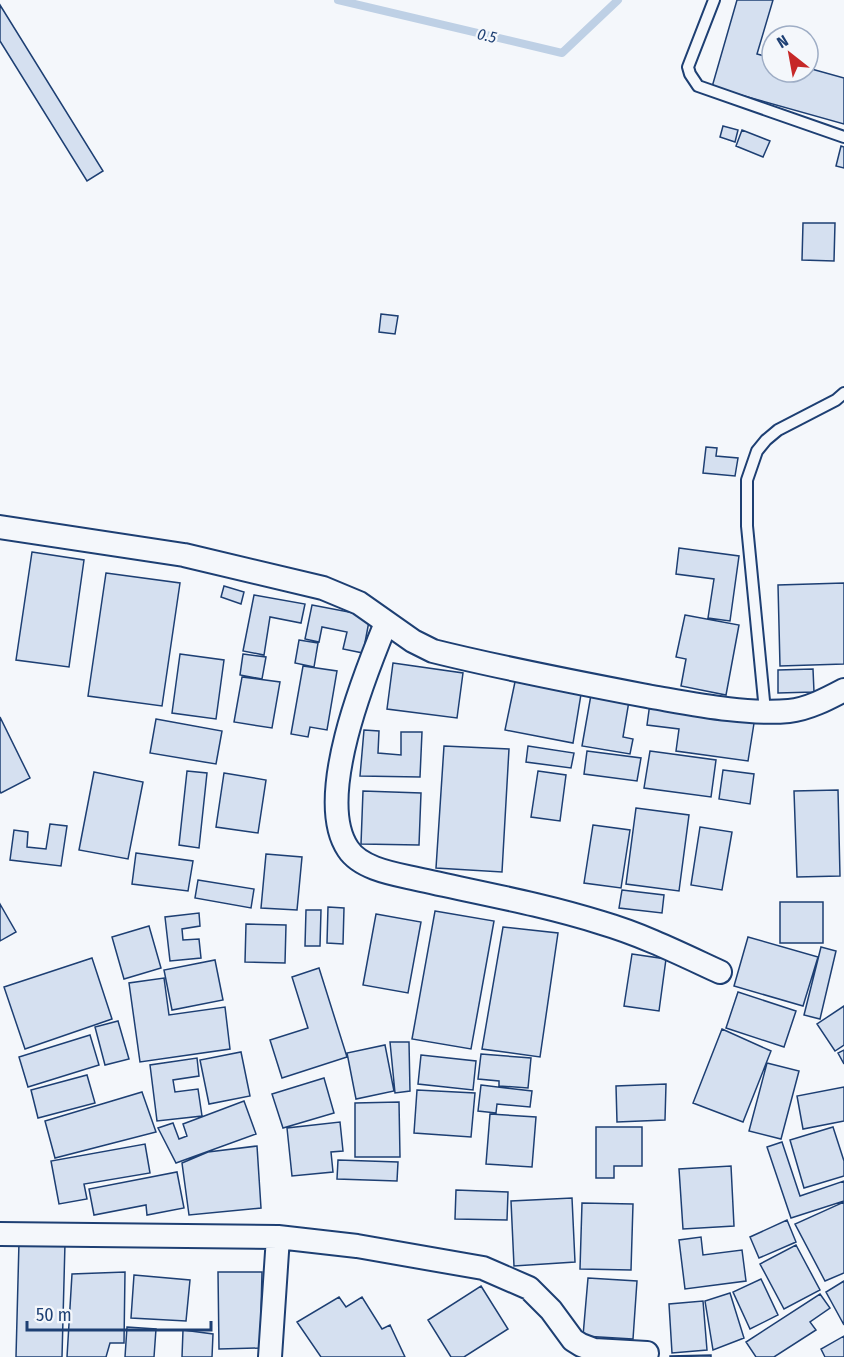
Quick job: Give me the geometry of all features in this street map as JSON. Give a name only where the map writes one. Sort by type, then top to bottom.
[{"type":"street","points":[[0,527],[184,555],[313,585],[359,603],[413,641],[433,651],[591,686],[675,701],[765,711],[790,711],[806,707],[844,690]]},
{"type":"street","points":[[386,623],[364,675],[338,773],[338,823],[348,849],[363,862],[398,874],[523,902],[603,923],[658,944],[720,972]]},
{"type":"street","points":[[0,1234],[278,1237],[357,1246],[483,1268],[529,1288],[551,1310],[573,1340],[581,1345],[594,1350],[647,1353]]},
{"type":"street","points":[[270,1357],[278,1237]]},
{"type":"lane","points":[[714,0],[688,67],[698,86],[844,137]]},
{"type":"lane","points":[[765,711],[748,537],[747,480],[757,451],[766,440],[778,430],[836,400],[844,393]]},
{"type":"building","points":[[737,0],[773,0],[766,24],[760,24],[760,44],[757,54],[760,55],[760,84],[820,84],[820,71],[844,78],[844,124],[712,87]]},
{"type":"building","points":[[0,5],[103,171],[87,181],[0,41]]},
{"type":"building","points":[[723,126],[738,130],[735,142],[720,137]]},
{"type":"building","points":[[742,130],[770,141],[763,157],[736,146]]},
{"type":"building","points":[[841,146],[844,147],[844,168],[836,166]]},
{"type":"building","points":[[803,223],[835,223],[834,261],[802,260]]},
{"type":"building","points":[[381,314],[398,316],[395,334],[379,332]]},
{"type":"building","points":[[706,447],[717,448],[716,456],[738,458],[735,476],[703,473]]},
{"type":"building","points":[[679,548],[739,556],[730,621],[708,618],[714,579],[676,574]]},
{"type":"building","points":[[32,552],[84,560],[69,667],[16,660]]},
{"type":"building","points":[[106,573],[180,583],[162,706],[88,696]]},
{"type":"building","points":[[844,583],[844,664],[780,666],[778,585]]},
{"type":"building","points":[[224,586],[244,592],[241,604],[221,597]]},
{"type":"building","points":[[254,595],[305,604],[301,623],[270,617],[264,655],[243,651]]},
{"type":"building","points":[[312,605],[370,616],[363,653],[343,649],[347,632],[322,627],[319,642],[305,639]]},
{"type":"building","points":[[685,615],[739,625],[726,695],[681,686],[686,659],[676,657]]},
{"type":"building","points":[[299,640],[318,643],[314,667],[295,663]]},
{"type":"building","points":[[180,654],[224,660],[216,719],[172,713]]},
{"type":"building","points":[[243,654],[266,657],[262,679],[240,675]]},
{"type":"building","points":[[393,663],[463,673],[457,718],[387,709]]},
{"type":"building","points":[[303,666],[337,671],[327,730],[310,727],[308,737],[291,734]]},
{"type":"building","points":[[813,669],[814,692],[778,693],[778,670]]},
{"type":"building","points":[[242,677],[280,682],[272,728],[234,722]]},
{"type":"building","points":[[516,677],[582,688],[573,743],[505,730]]},
{"type":"building","points":[[592,689],[630,695],[623,737],[633,739],[630,754],[582,746]]},
{"type":"building","points":[[650,703],[755,717],[748,761],[676,751],[679,729],[647,725]]},
{"type":"building","points":[[0,717],[30,778],[1,793],[0,791]]},
{"type":"building","points":[[156,719],[222,731],[216,764],[150,753]]},
{"type":"building","points":[[364,730],[379,731],[378,753],[401,755],[401,732],[422,732],[420,777],[360,776]]},
{"type":"building","points":[[444,746],[509,749],[502,872],[436,868]]},
{"type":"building","points":[[528,746],[574,753],[571,768],[526,762]]},
{"type":"building","points":[[587,751],[641,758],[637,781],[584,774]]},
{"type":"building","points":[[650,751],[716,760],[711,797],[644,788]]},
{"type":"building","points":[[723,770],[754,774],[750,804],[719,799]]},
{"type":"building","points":[[187,771],[207,773],[199,848],[179,845]]},
{"type":"building","points":[[538,771],[566,775],[560,821],[531,817]]},
{"type":"building","points":[[94,772],[143,782],[128,859],[79,850]]},
{"type":"building","points":[[224,773],[266,780],[258,833],[216,827]]},
{"type":"building","points":[[838,790],[840,876],[797,877],[794,791]]},
{"type":"building","points":[[363,791],[421,793],[419,845],[361,844]]},
{"type":"building","points":[[636,808],[689,815],[679,891],[626,884]]},
{"type":"building","points":[[50,824],[67,826],[61,866],[10,860],[14,830],[28,832],[27,847],[46,849]]},
{"type":"building","points":[[593,825],[630,830],[621,888],[584,883]]},
{"type":"building","points":[[700,827],[732,832],[722,890],[691,885]]},
{"type":"building","points":[[136,853],[193,861],[188,891],[132,884]]},
{"type":"building","points":[[266,854],[302,857],[297,910],[261,908]]},
{"type":"building","points":[[198,880],[254,889],[251,908],[195,898]]},
{"type":"building","points":[[622,890],[664,895],[662,913],[619,908]]},
{"type":"building","points":[[780,902],[823,902],[823,943],[780,943]]},
{"type":"building","points":[[0,904],[16,932],[0,941]]},
{"type":"building","points":[[328,907],[344,908],[343,944],[327,943]]},
{"type":"building","points":[[306,910],[321,910],[320,946],[305,946]]},
{"type":"building","points":[[435,911],[494,921],[471,1049],[412,1039]]},
{"type":"building","points":[[199,913],[200,926],[182,929],[183,940],[199,939],[201,958],[170,961],[165,917]]},
{"type":"building","points":[[376,914],[421,922],[408,993],[363,985]]},
{"type":"building","points":[[246,924],[286,925],[285,963],[245,962]]},
{"type":"building","points":[[149,926],[161,968],[124,979],[112,937]]},
{"type":"building","points":[[503,927],[558,933],[540,1057],[482,1049]]},
{"type":"building","points":[[748,937],[818,957],[803,1006],[734,986]]},
{"type":"building","points":[[821,947],[836,951],[820,1019],[804,1015]]},
{"type":"building","points":[[632,954],[666,959],[659,1011],[624,1006]]},
{"type":"building","points":[[92,958],[112,1019],[25,1049],[4,987]]},
{"type":"building","points":[[215,960],[223,1000],[172,1010],[164,970]]},
{"type":"building","points":[[319,968],[347,1057],[282,1078],[270,1040],[308,1028],[292,977]]},
{"type":"building","points":[[164,978],[169,1015],[225,1007],[230,1049],[140,1062],[129,983]]},
{"type":"building","points":[[738,992],[796,1011],[784,1047],[726,1028]]},
{"type":"building","points":[[844,1006],[844,1045],[835,1051],[817,1024]]},
{"type":"building","points":[[118,1021],[129,1059],[105,1065],[95,1027]]},
{"type":"building","points":[[722,1029],[771,1051],[743,1122],[693,1103]]},
{"type":"building","points":[[90,1035],[99,1065],[28,1087],[19,1057]]},
{"type":"building","points":[[390,1042],[409,1042],[410,1091],[395,1093]]},
{"type":"building","points":[[385,1045],[394,1091],[356,1099],[347,1053]]},
{"type":"building","points":[[844,1050],[844,1064],[838,1053]]},
{"type":"building","points":[[241,1052],[250,1096],[209,1104],[200,1060]]},
{"type":"building","points":[[481,1054],[531,1058],[528,1088],[499,1086],[499,1081],[478,1079]]},
{"type":"building","points":[[421,1055],[476,1061],[473,1090],[418,1084]]},
{"type":"building","points":[[197,1058],[199,1076],[173,1080],[175,1092],[198,1089],[202,1116],[157,1121],[150,1065]]},
{"type":"building","points":[[767,1063],[799,1071],[781,1139],[749,1131]]},
{"type":"building","points":[[87,1075],[95,1103],[38,1118],[31,1090]]},
{"type":"building","points":[[324,1078],[334,1113],[283,1128],[272,1094]]},
{"type":"building","points":[[666,1084],[665,1120],[617,1122],[616,1086]]},
{"type":"building","points":[[481,1085],[532,1091],[530,1107],[497,1104],[496,1113],[478,1111]]},
{"type":"building","points":[[844,1087],[844,1121],[803,1129],[797,1096]]},
{"type":"building","points":[[417,1090],[475,1093],[471,1137],[414,1133]]},
{"type":"building","points":[[142,1092],[156,1132],[55,1158],[45,1121]]},
{"type":"building","points":[[244,1101],[256,1134],[176,1163],[158,1128],[173,1123],[179,1139],[187,1136],[183,1124]]},
{"type":"building","points":[[399,1102],[400,1157],[355,1157],[355,1103]]},
{"type":"building","points":[[490,1114],[536,1117],[532,1167],[486,1164]]},
{"type":"building","points":[[340,1122],[343,1151],[331,1152],[333,1172],[292,1176],[287,1128]]},
{"type":"building","points":[[596,1127],[642,1127],[642,1166],[614,1166],[614,1178],[596,1178]]},
{"type":"building","points":[[833,1127],[844,1161],[844,1176],[804,1188],[790,1140]]},
{"type":"building","points":[[782,1142],[800,1196],[844,1181],[844,1201],[791,1218],[767,1147]]},
{"type":"building","points":[[145,1144],[150,1173],[84,1184],[87,1199],[59,1204],[51,1161]]},
{"type":"building","points":[[257,1146],[261,1208],[189,1215],[182,1163],[208,1152]]},
{"type":"building","points":[[338,1160],[398,1162],[397,1181],[337,1179]]},
{"type":"building","points":[[731,1166],[734,1226],[683,1229],[679,1169]]},
{"type":"building","points":[[177,1172],[184,1208],[147,1215],[146,1205],[94,1215],[89,1189]]},
{"type":"building","points":[[456,1190],[508,1192],[507,1220],[455,1219]]},
{"type":"building","points":[[572,1198],[575,1262],[514,1266],[511,1201]]},
{"type":"building","points":[[844,1202],[844,1273],[825,1281],[795,1224]]},
{"type":"building","points":[[582,1203],[633,1204],[631,1270],[580,1269]]},
{"type":"building","points":[[787,1220],[796,1242],[759,1258],[750,1237]]},
{"type":"building","points":[[701,1237],[703,1255],[742,1250],[746,1281],[685,1289],[679,1240]]},
{"type":"building","points":[[19,1242],[65,1243],[62,1357],[16,1357]]},
{"type":"building","points":[[796,1245],[820,1290],[784,1309],[760,1264]]},
{"type":"building","points":[[125,1272],[124,1343],[110,1343],[106,1357],[67,1357],[72,1274]]},
{"type":"building","points":[[218,1272],[262,1272],[260,1348],[219,1349]]},
{"type":"building","points":[[134,1275],[190,1280],[186,1321],[131,1318]]},
{"type":"building","points":[[588,1278],[637,1281],[633,1339],[583,1336]]},
{"type":"building","points":[[761,1279],[778,1315],[750,1329],[733,1292]]},
{"type":"building","points":[[844,1281],[844,1325],[826,1292]]},
{"type":"building","points":[[481,1286],[508,1329],[464,1357],[451,1357],[428,1320]]},
{"type":"building","points":[[730,1293],[744,1338],[713,1350],[705,1301]]},
{"type":"building","points":[[820,1294],[830,1308],[810,1322],[816,1330],[774,1357],[756,1357],[746,1342]]},
{"type":"building","points":[[339,1297],[346,1307],[362,1297],[382,1329],[390,1325],[405,1357],[321,1357],[297,1322]]},
{"type":"building","points":[[703,1301],[707,1350],[672,1353],[669,1304]]},
{"type":"building","points":[[127,1327],[156,1329],[154,1357],[125,1357]]},
{"type":"building","points":[[183,1330],[213,1334],[212,1357],[182,1357]]},
{"type":"building","points":[[844,1336],[844,1357],[825,1357],[821,1349]]},
{"type":"building","points":[[711,1355],[711,1357],[670,1357],[670,1356]]},
{"type":"waterway","name":"0.5","points":[[338,0],[562,53],[618,0]]}]
